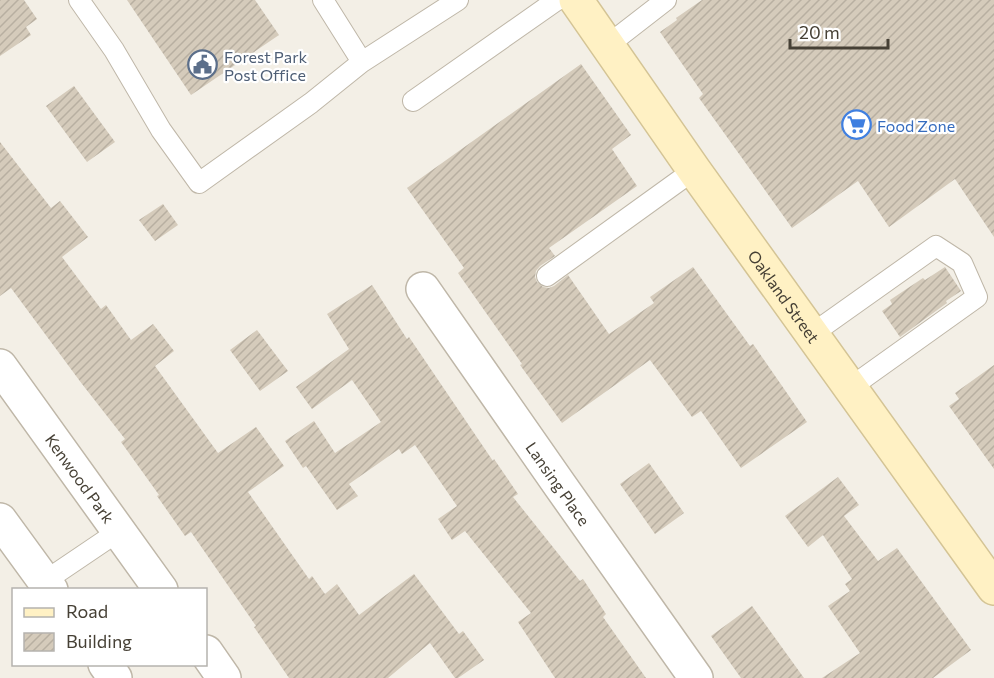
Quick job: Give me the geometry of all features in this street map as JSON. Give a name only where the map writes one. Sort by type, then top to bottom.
[{"type":"main road","name":"Oakland Street","points":[[576,0],[694,170],[994,588]]},
{"type":"street","name":"Lansing Place","points":[[423,289],[696,678]]},
{"type":"street","name":"Kenwood Park","points":[[0,366],[160,588]]},
{"type":"street","points":[[0,520],[48,585]]},
{"type":"street","points":[[207,653],[224,678]]},
{"type":"lane","points":[[79,0],[114,50],[161,130],[199,183],[311,103],[362,62],[458,0]]},
{"type":"lane","points":[[323,0],[362,62]]},
{"type":"lane","points":[[413,101],[557,0]]},
{"type":"lane","points":[[608,45],[666,0]]},
{"type":"lane","points":[[547,276],[694,170]]},
{"type":"lane","points":[[812,334],[936,246],[962,263],[977,297],[851,387]]},
{"type":"lane","points":[[48,585],[119,531]]},
{"type":"building","points":[[0,0],[24,0],[37,19],[26,27],[31,35],[0,56]]},
{"type":"building","name":"Forest Park Post Office","points":[[127,0],[255,0],[279,35],[191,95]]},
{"type":"building","name":"Food Zone","points":[[702,0],[994,0],[994,237],[955,179],[889,227],[858,181],[792,228],[699,98],[703,94],[660,32]]},
{"type":"building","points":[[581,64],[631,135],[612,149],[637,186],[549,248],[555,256],[540,266],[535,277],[543,287],[549,288],[568,275],[609,334],[654,303],[650,297],[693,267],[750,346],[753,344],[807,422],[741,468],[701,411],[692,417],[650,360],[562,423],[458,273],[464,268],[407,188]]},
{"type":"building","points":[[74,86],[115,142],[87,162],[46,106]]},
{"type":"building","points":[[0,142],[51,208],[60,201],[88,237],[62,257],[101,309],[106,305],[131,340],[153,324],[174,351],[155,366],[218,453],[256,427],[284,466],[248,492],[309,579],[312,576],[325,594],[337,584],[359,615],[414,574],[459,634],[463,631],[484,660],[455,678],[430,643],[388,678],[289,678],[191,532],[185,536],[157,496],[159,495],[121,442],[125,439],[11,288],[0,296]]},
{"type":"building","points":[[163,204],[178,225],[155,241],[139,220]]},
{"type":"building","points":[[945,267],[961,291],[900,337],[882,311],[892,304],[890,300],[923,278],[925,280]]},
{"type":"building","points":[[372,285],[407,339],[409,337],[518,494],[513,497],[580,581],[583,579],[606,614],[603,617],[646,678],[555,678],[518,622],[531,613],[465,531],[452,540],[438,519],[457,506],[415,445],[402,454],[399,449],[349,484],[358,496],[337,510],[306,466],[303,468],[285,441],[314,421],[335,453],[381,422],[352,380],[312,409],[296,387],[349,349],[327,314]]},
{"type":"building","points":[[257,330],[288,371],[260,391],[230,350]]},
{"type":"building","points":[[994,365],[994,469],[949,406],[959,399],[955,393]]},
{"type":"building","points":[[649,463],[684,513],[655,534],[620,484]]},
{"type":"building","points":[[838,477],[859,505],[844,516],[878,561],[897,548],[971,650],[933,678],[822,678],[860,653],[828,606],[850,591],[845,584],[852,579],[823,535],[808,547],[785,516]]},
{"type":"building","points":[[752,606],[804,678],[741,678],[711,636]]},
{"type":"place","name":"Forest Park Post Office","points":[[203,65]]},
{"type":"place","name":"Food Zone","points":[[856,125]]}]
